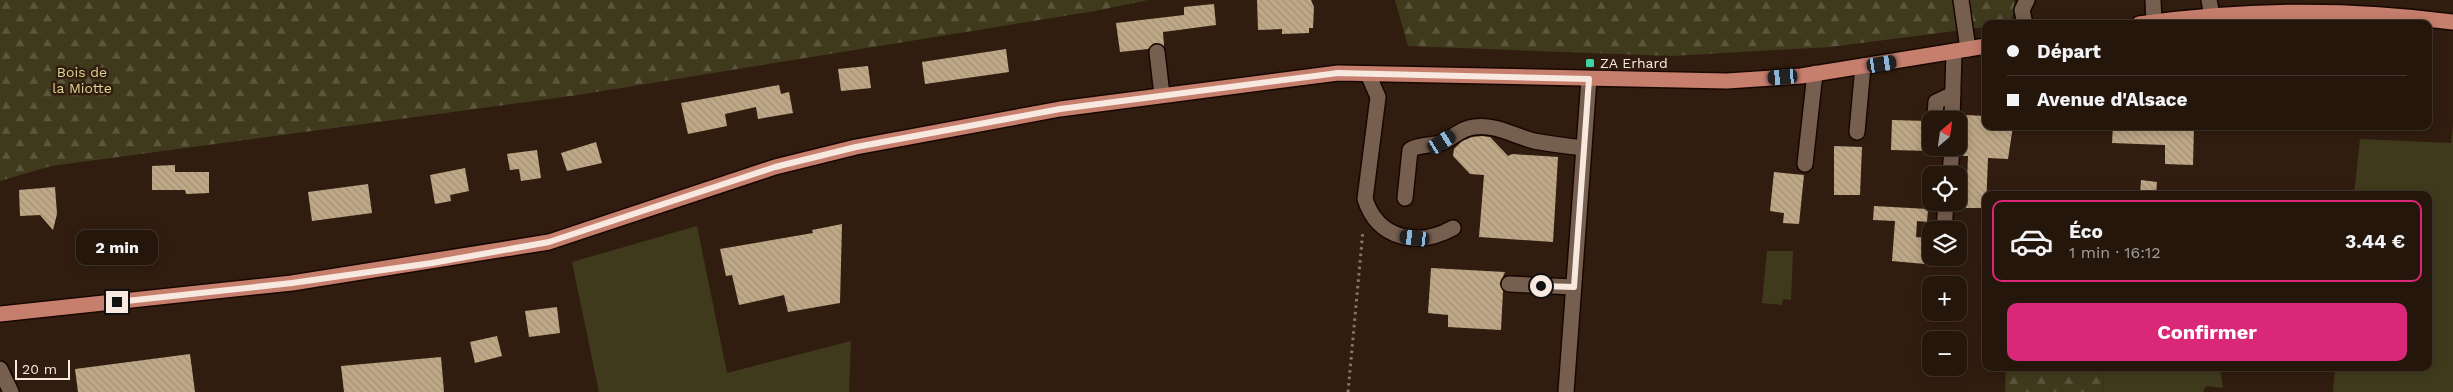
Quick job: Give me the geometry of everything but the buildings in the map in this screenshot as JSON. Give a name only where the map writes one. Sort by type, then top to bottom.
[{"type":"main road","points":[[2194,20],[2211,8],[2328,11],[2430,20]]},
{"type":"main road","points":[[2432,20],[2453,22]]},
{"type":"main road","points":[[0,314],[292,283],[432,263],[549,242],[775,167],[856,147],[1060,109],[1162,95],[1338,73],[1727,81],[1815,73],[1982,47]]},
{"type":"street","points":[[1952,111],[1953,94],[1961,50],[1961,0]]},
{"type":"street","points":[[2024,20],[2022,10],[2027,0]]},
{"type":"street","points":[[2147,20],[2153,0]]},
{"type":"street","points":[[1156,52],[1162,95]]},
{"type":"street","points":[[1857,132],[1863,66]]},
{"type":"street","points":[[1805,164],[1815,73]]},
{"type":"street","points":[[1368,74],[1378,97],[1365,200],[1369,210],[1381,226],[1397,236],[1415,238],[1438,236],[1453,228]]},
{"type":"street","points":[[1566,392],[1589,79]]},
{"type":"street","points":[[1936,111],[1936,102],[1953,94]]},
{"type":"street","points":[[1404,198],[1410,150],[1416,146],[1429,146],[1442,142],[1457,133],[1474,127],[1510,132],[1532,140],[1555,145],[1584,148]]},
{"type":"street","points":[[1509,284],[1574,287]]},
{"type":"street","points":[[0,369],[11,392]]},
{"type":"path","points":[[1348,392],[1364,223],[1369,210]]},
{"type":"green space","name":"Bois de la Miotte","points":[[0,0],[1148,0],[1095,11],[578,95],[51,166],[0,181]]},
{"type":"green space","points":[[1395,0],[2014,0],[2015,10],[2011,20],[1982,20],[1982,28],[1830,47],[1672,56],[1408,46]]},
{"type":"green space","points":[[2453,125],[2453,392],[2333,392],[2335,371],[2432,371],[2432,191],[2354,191],[2360,139],[2451,143]]},
{"type":"green space","points":[[697,226],[727,373],[851,341],[849,392],[599,392],[572,262]]},
{"type":"green space","points":[[1767,251],[1793,251],[1791,300],[1783,299],[1782,305],[1762,303]]},
{"type":"green space","points":[[2006,371],[2104,371],[2103,392],[2005,392]]},
{"type":"green space","points":[[2104,371],[2220,371],[2223,388],[2206,386],[2203,392],[2103,392]]},
{"type":"place","name":"ZA Erhard","points":[[1590,63]]},
{"type":"route","points":[[117,302],[292,283],[432,263],[549,242],[775,167],[856,147],[1060,109],[1338,73],[1589,79],[1574,287],[1541,286]]}]
